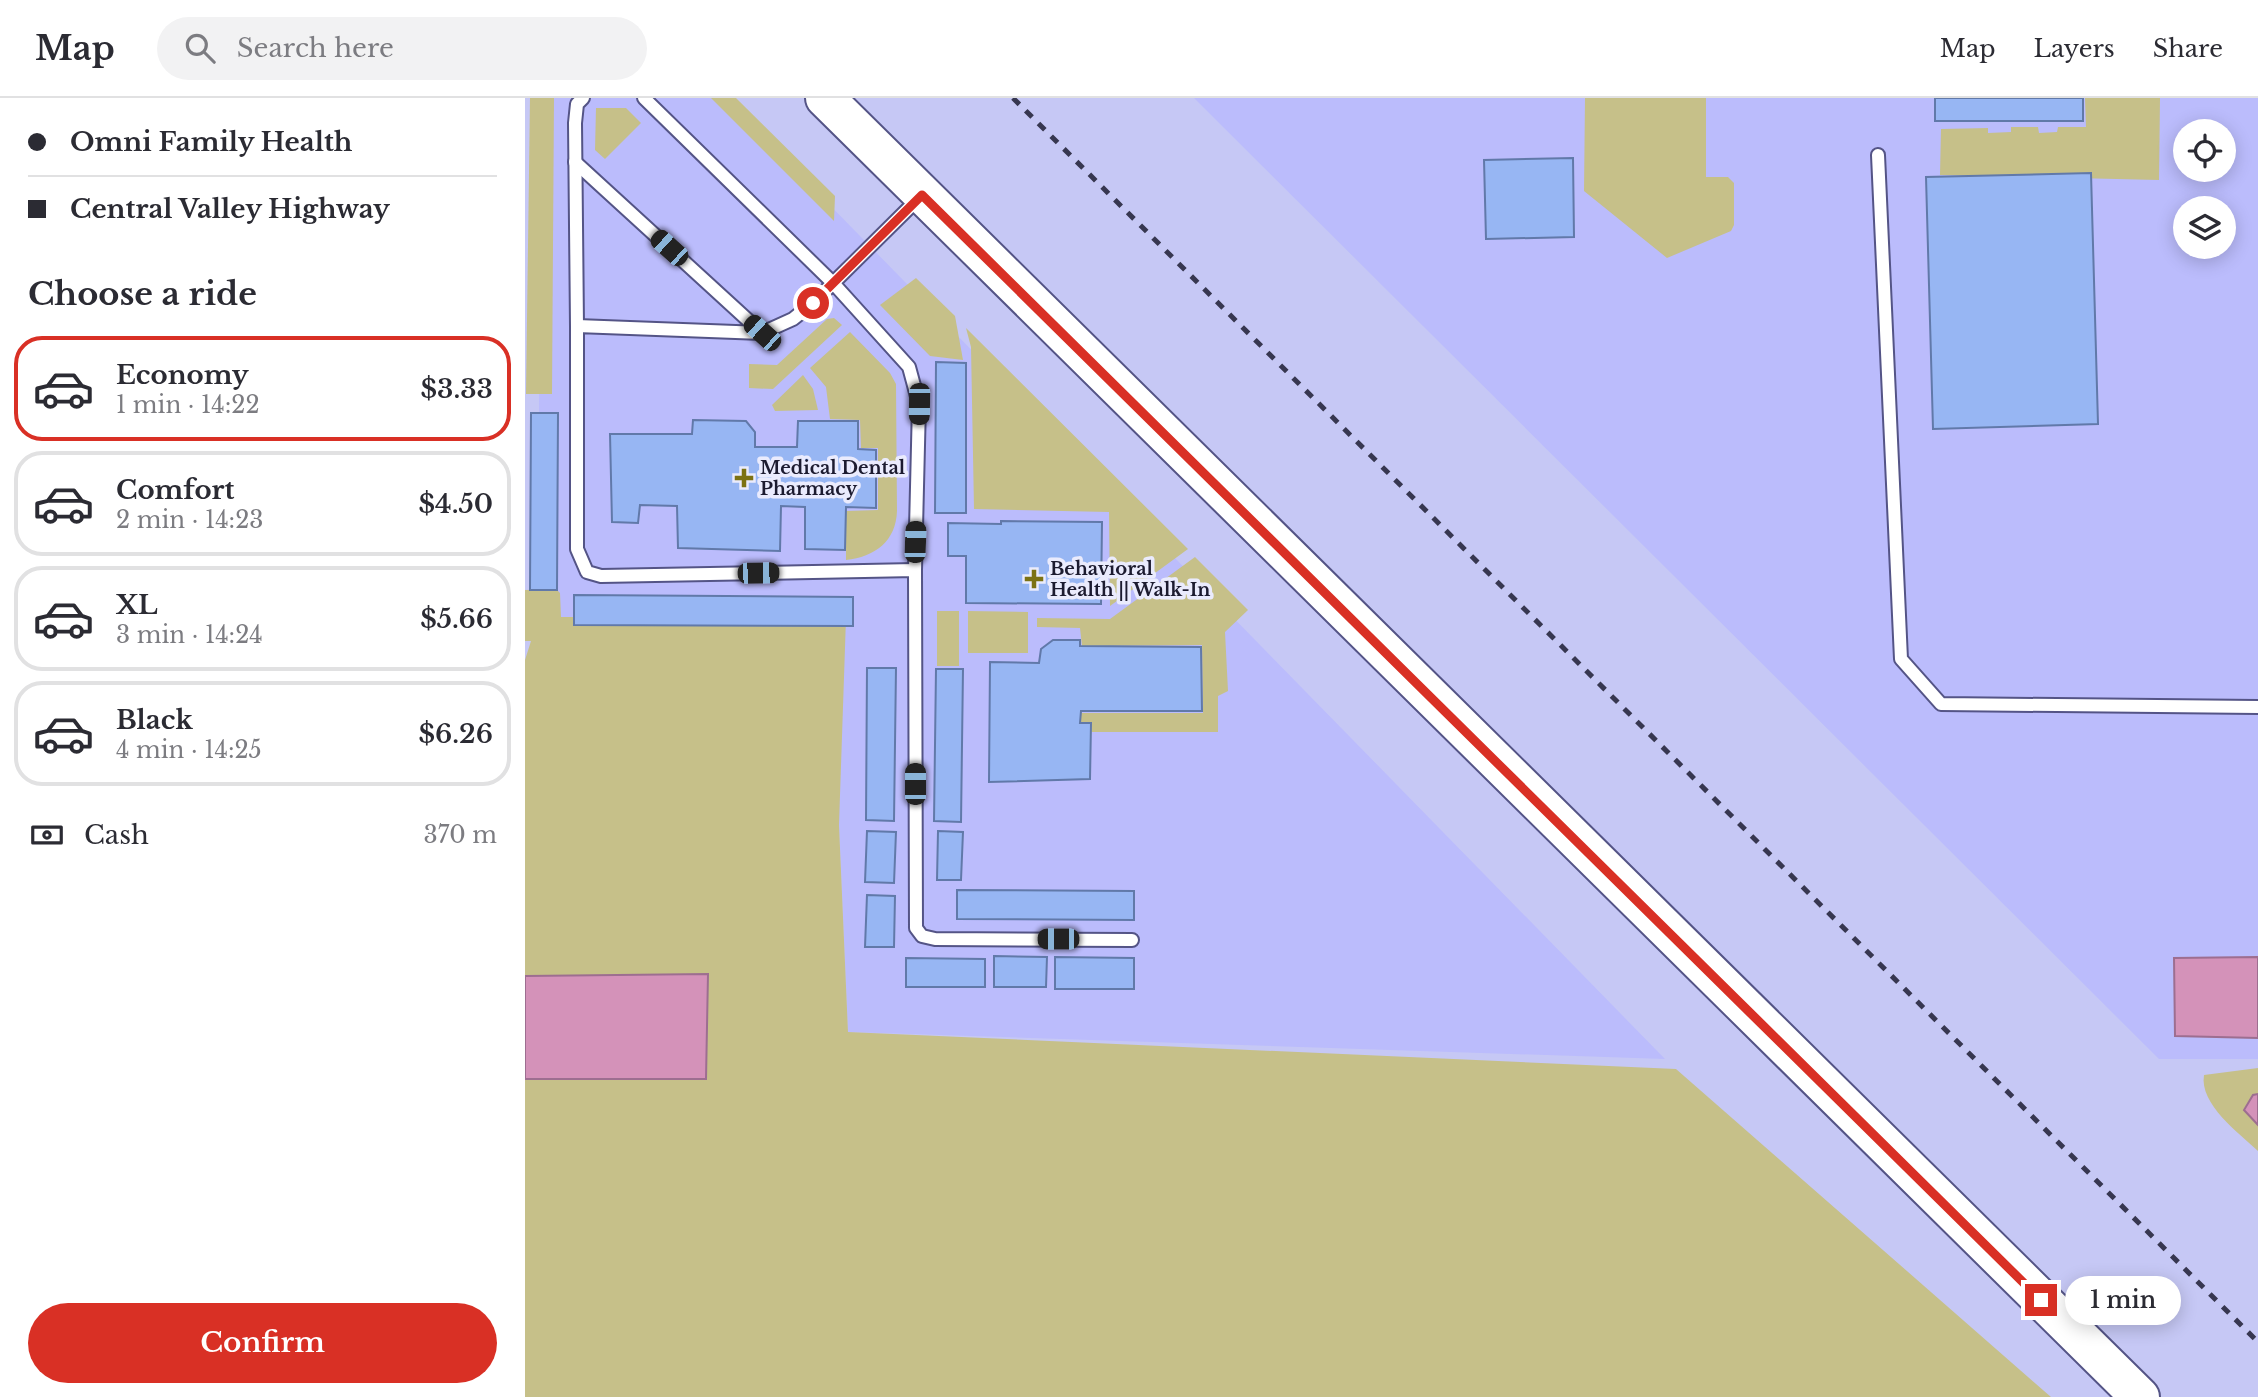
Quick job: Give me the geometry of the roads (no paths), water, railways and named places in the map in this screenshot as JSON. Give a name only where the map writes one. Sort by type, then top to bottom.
[{"type":"main road","points":[[825,98],[2140,1397]]},
{"type":"lane","points":[[583,98],[577,104],[575,162],[577,550],[587,572],[601,576],[915,570]]},
{"type":"lane","points":[[644,98],[834,284],[909,367],[917,387],[916,928],[922,936],[935,939],[1132,940]]},
{"type":"lane","points":[[1878,155],[1901,659],[1941,704],[2258,707]]},
{"type":"lane","points":[[575,162],[762,333]]},
{"type":"lane","points":[[577,326],[762,333],[793,319],[834,284],[922,195]]},
{"type":"railway","points":[[1013,98],[2258,1342]]},
{"type":"place","name":"Medical Dental Pharmacy","points":[[744,478]]},
{"type":"place","name":"Behavioral Health || Walk-In","points":[[1034,579]]}]
